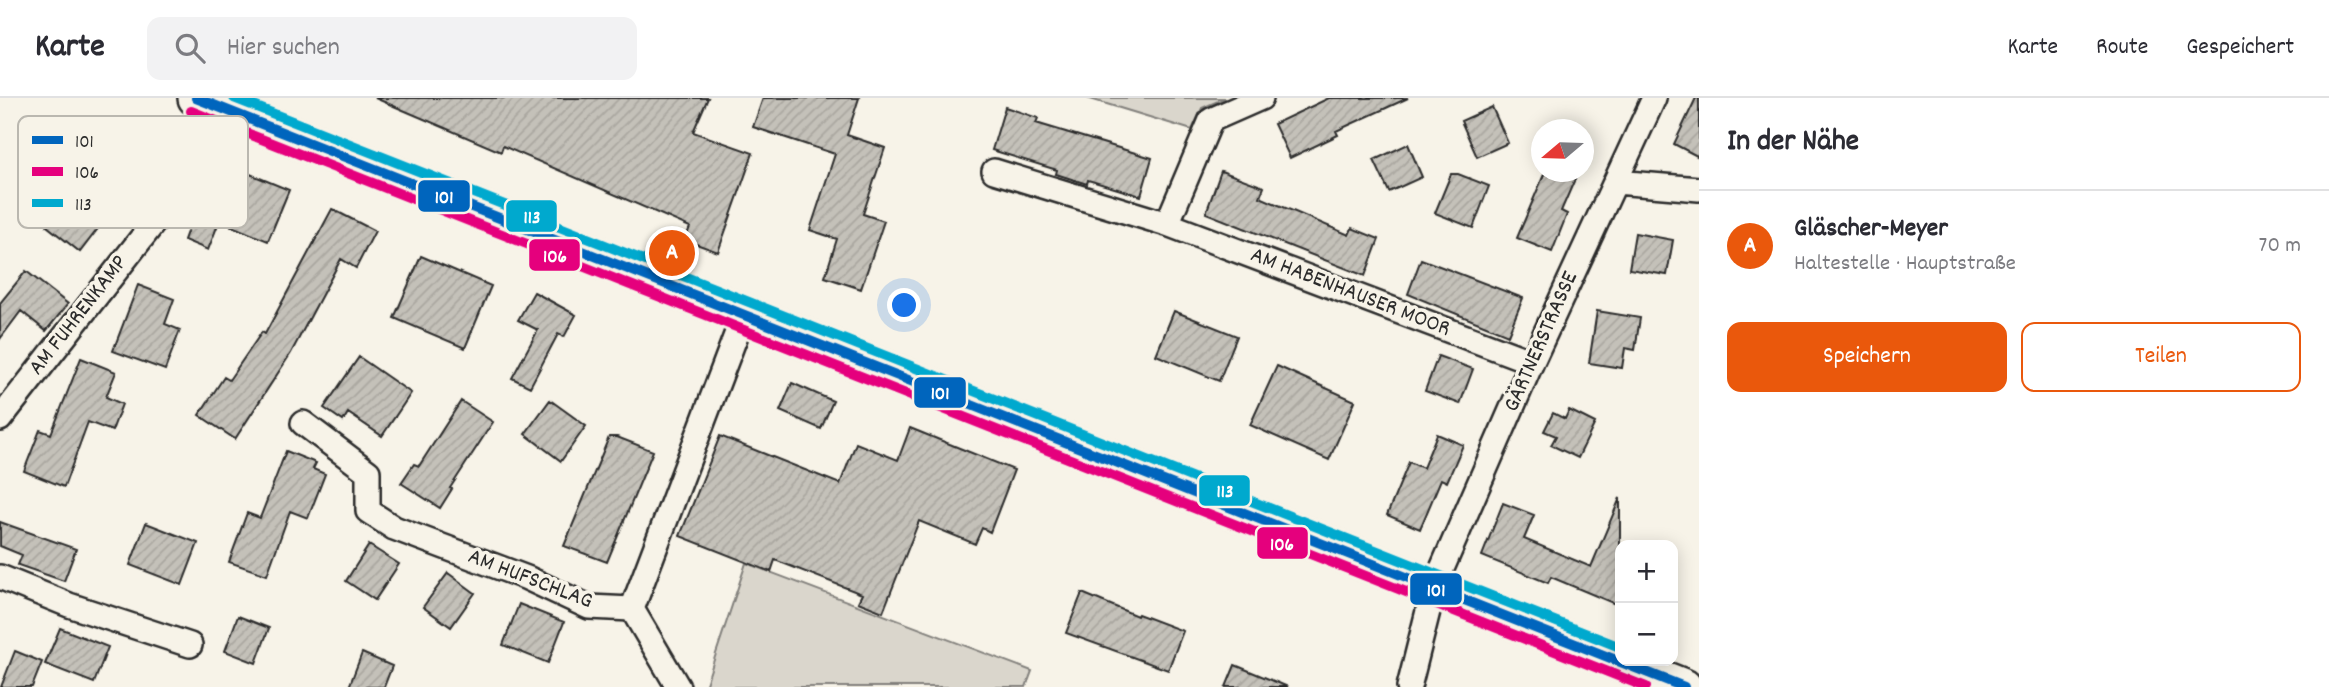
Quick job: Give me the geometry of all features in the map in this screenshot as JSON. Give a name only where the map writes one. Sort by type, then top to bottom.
[{"type":"main road","points":[[210,103],[243,116]]},
{"type":"main road","points":[[248,118],[1684,687]]},
{"type":"street","points":[[1167,224],[1211,120],[1261,98]]},
{"type":"street","name":"GÄRTNERSTRASSE","points":[[1409,687],[1434,587],[1532,362],[1654,98]]},
{"type":"street","name":"AM HABENHAUSER MOOR","points":[[995,171],[1167,224],[1532,362]]},
{"type":"street","points":[[1616,182],[1699,189]]},
{"type":"street","name":"AM FUHRENKAMP","points":[[0,419],[150,228]]},
{"type":"street","points":[[678,687],[632,609],[744,314]]},
{"type":"street","name":"AM HUFSCHLAG","points":[[303,423],[368,472],[368,510],[394,528],[527,578],[589,607],[632,609]]},
{"type":"street","points":[[0,577],[69,605],[190,645]]},
{"type":"shaded area","points":[[1087,98],[1225,98],[1202,108],[1192,130]]},
{"type":"shaded area","points":[[746,563],[1032,671],[1026,687],[705,687]]},
{"type":"building","points":[[375,98],[708,98],[693,132],[753,153],[718,252],[685,240],[690,227],[503,146],[501,152]]},
{"type":"building","points":[[763,98],[859,98],[847,135],[885,148],[863,214],[884,221],[861,289],[825,277],[837,239],[810,230],[835,154],[753,127]]},
{"type":"building","points":[[1329,98],[1408,98],[1336,131],[1338,135],[1290,158],[1274,124]]},
{"type":"building","points":[[1696,98],[1699,98],[1699,157],[1674,144]]},
{"type":"building","points":[[1005,107],[1038,118],[1036,123],[1152,158],[1141,196],[1088,180],[1087,184],[1056,174],[1057,170],[992,150]]},
{"type":"building","points":[[1492,107],[1508,143],[1477,157],[1461,121]]},
{"type":"building","points":[[1408,144],[1422,177],[1389,192],[1374,160]]},
{"type":"building","points":[[1221,171],[1264,187],[1260,197],[1349,235],[1352,228],[1379,239],[1365,276],[1206,213]]},
{"type":"building","points":[[250,174],[289,190],[268,241],[236,228],[248,228]]},
{"type":"building","points":[[1451,174],[1458,174],[1489,186],[1473,228],[1435,213]]},
{"type":"building","points":[[1541,182],[1574,182],[1561,211],[1567,214],[1552,252],[1517,238]]},
{"type":"building","points":[[332,209],[375,231],[356,268],[341,259],[291,353],[235,439],[199,415],[224,377],[229,380],[262,332],[265,334]]},
{"type":"building","points":[[50,228],[98,228],[80,252]]},
{"type":"building","points":[[188,228],[217,228],[208,250],[184,240]]},
{"type":"building","points":[[1635,233],[1673,240],[1667,275],[1629,269]]},
{"type":"building","points":[[421,256],[491,286],[465,348],[394,318]]},
{"type":"building","points":[[1421,259],[1523,298],[1508,335],[1408,294]]},
{"type":"building","points":[[26,271],[68,304],[46,331],[21,311],[0,339],[0,303]]},
{"type":"building","points":[[138,285],[174,299],[165,324],[180,330],[165,370],[113,351]]},
{"type":"building","points":[[534,292],[576,315],[564,337],[558,334],[530,387],[512,378],[538,330],[518,320]]},
{"type":"building","points":[[1174,311],[1237,336],[1219,381],[1156,355]]},
{"type":"building","points":[[1597,311],[1640,318],[1635,350],[1625,348],[1622,368],[1589,363]]},
{"type":"building","points":[[1438,356],[1473,369],[1460,404],[1425,391]]},
{"type":"building","points":[[359,357],[411,393],[382,436],[348,413],[343,421],[324,408]]},
{"type":"building","points":[[81,358],[116,372],[106,397],[122,404],[112,431],[88,422],[64,487],[24,471],[40,430],[51,434]]},
{"type":"building","points":[[1277,366],[1355,401],[1329,460],[1250,425]]},
{"type":"building","points":[[792,383],[833,401],[821,429],[780,411]]},
{"type":"building","points":[[550,400],[586,426],[561,461],[525,434]]},
{"type":"building","points":[[461,401],[493,422],[440,508],[401,483],[414,464],[419,466]]},
{"type":"building","points":[[1569,410],[1595,423],[1578,458],[1551,445],[1556,436],[1544,431],[1553,413],[1565,419]]},
{"type":"building","points":[[910,428],[1014,470],[990,532],[982,528],[975,544],[919,521],[883,612],[858,602],[862,594],[775,560],[771,572],[680,536],[720,436],[840,484],[856,443],[898,460]]},
{"type":"building","points":[[1437,434],[1463,445],[1447,482],[1441,479],[1420,529],[1387,515],[1409,462],[1423,468]]},
{"type":"building","points":[[609,437],[617,437],[653,451],[607,562],[564,546]]},
{"type":"building","points":[[286,451],[316,463],[313,469],[325,474],[308,518],[290,511],[267,575],[229,562],[247,513],[260,518]]},
{"type":"building","points":[[1620,498],[1620,540],[1615,540],[1615,604],[1551,577],[1548,583],[1482,556],[1503,503],[1534,515],[1524,539],[1591,567]]},
{"type":"building","points":[[0,522],[76,549],[64,581],[18,565],[22,555],[0,546]]},
{"type":"building","points":[[146,523],[198,543],[182,585],[130,565]]},
{"type":"building","points":[[369,545],[399,564],[375,600],[346,581]]},
{"type":"building","points":[[448,573],[475,593],[451,627],[423,607]]},
{"type":"building","points":[[1082,593],[1137,616],[1138,614],[1183,631],[1168,670],[1066,633]]},
{"type":"building","points":[[519,604],[564,622],[548,663],[503,645]]},
{"type":"building","points":[[238,616],[269,628],[256,663],[225,651]]},
{"type":"building","points":[[60,628],[108,647],[94,683],[45,664]]},
{"type":"building","points":[[15,651],[42,662],[32,687],[1,687]]},
{"type":"building","points":[[362,653],[392,666],[384,687],[349,687]]},
{"type":"building","points":[[1235,665],[1288,687],[1226,687]]},
{"type":"transit line","name":"101","points":[[196,98],[241,116]]},
{"type":"transit line","name":"113","points":[[234,98],[1615,645]]},
{"type":"transit line","name":"106","points":[[191,111],[204,116]]},
{"type":"transit line","name":"101","points":[[248,119],[1684,687]]},
{"type":"transit line","name":"106","points":[[248,134],[1646,687]]},
{"type":"place","name":"Gläscher-Meyer","points":[[672,253]]}]
